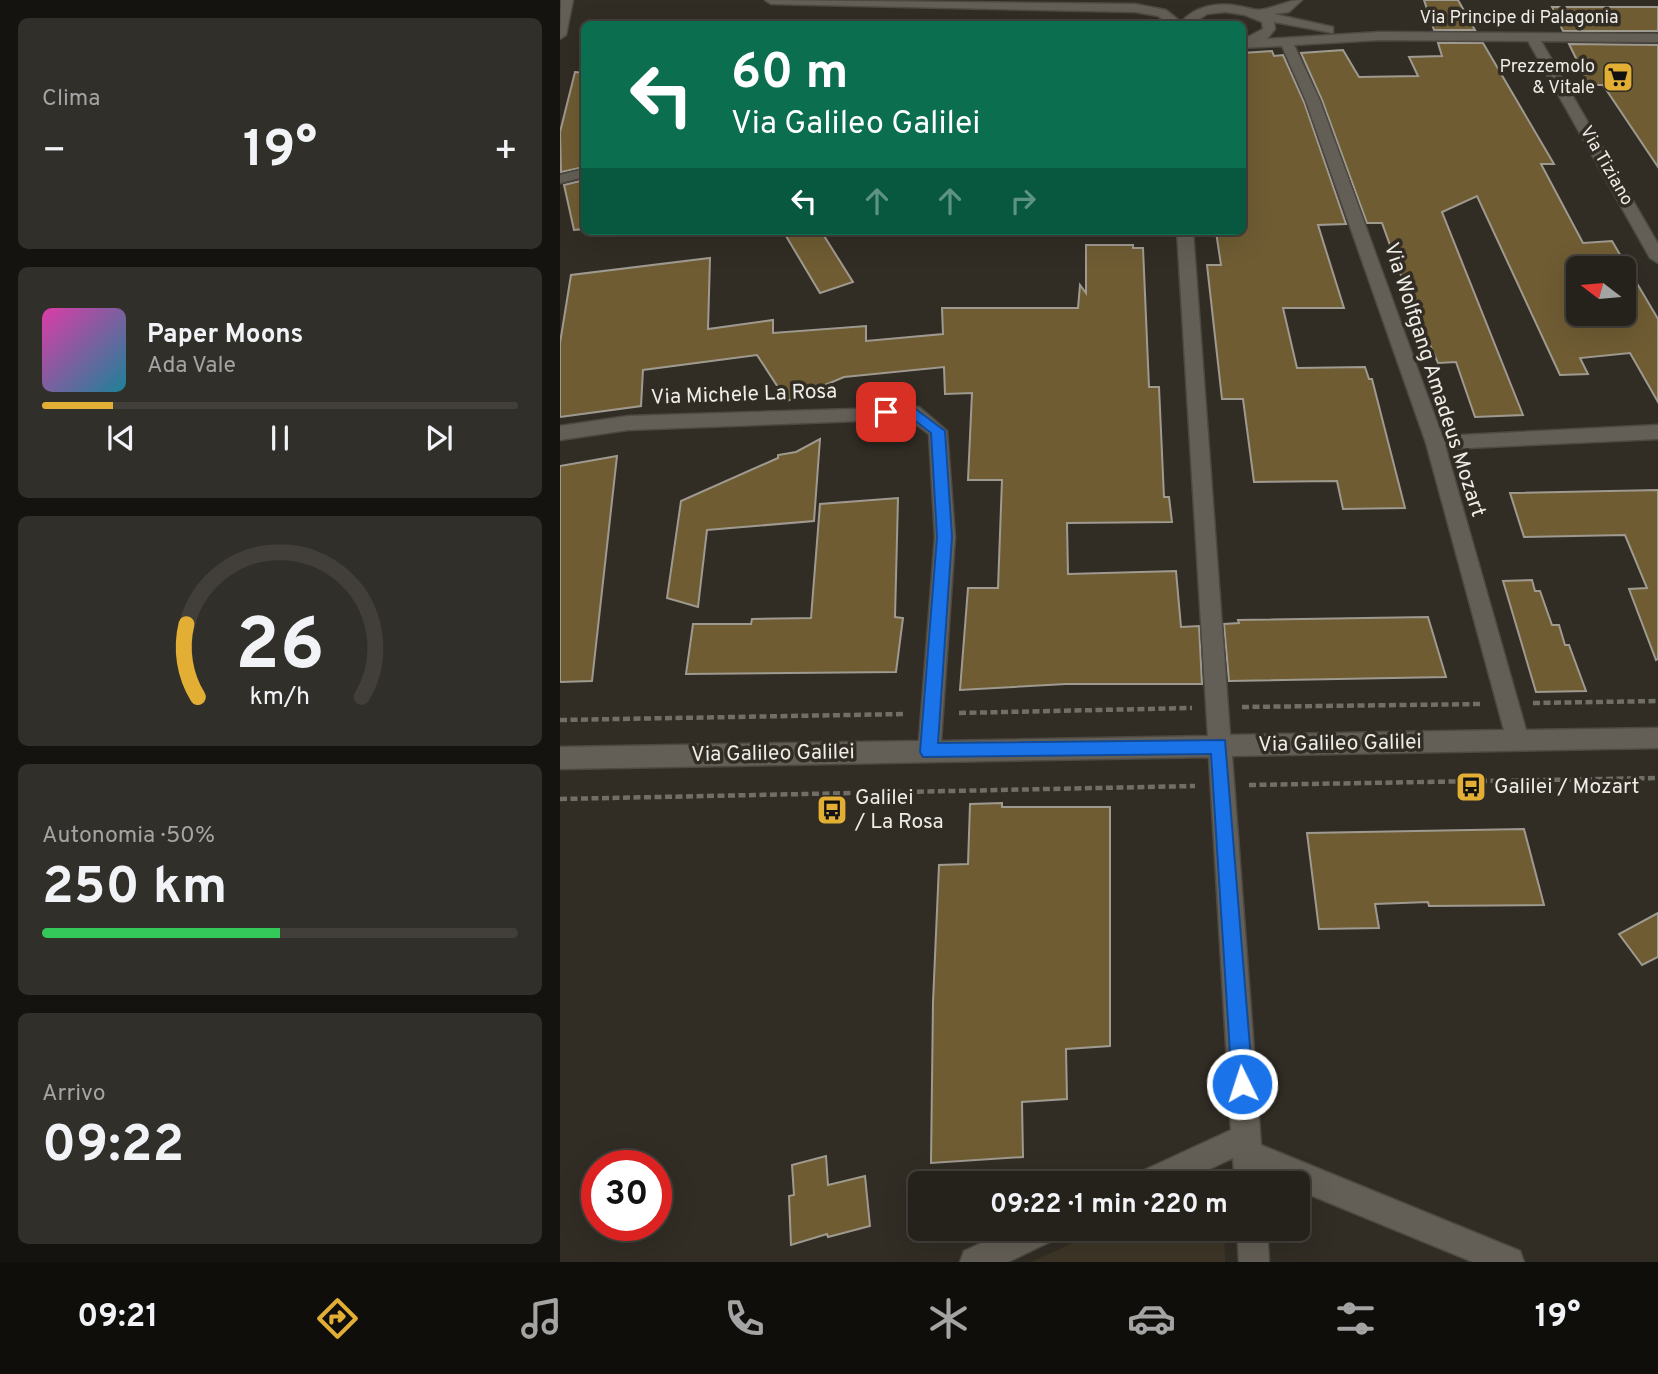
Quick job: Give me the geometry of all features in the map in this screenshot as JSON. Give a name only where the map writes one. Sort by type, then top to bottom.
[{"type":"street","points":[[560,34],[567,0]]},
{"type":"street","points":[[771,0],[1227,9],[1250,12],[1274,12],[1291,6],[1296,0]]},
{"type":"street","points":[[1113,7],[1162,13],[1172,21]]},
{"type":"street","points":[[1189,21],[1196,14],[1227,9]]},
{"type":"street","points":[[1246,42],[1263,36],[1269,29],[1268,20],[1250,12]]},
{"type":"street","name":"Via Principe di Palagonia","points":[[1250,12],[1329,30],[1380,36]]},
{"type":"street","name":"Via Principe di Palagonia","points":[[1246,43],[1380,36],[1658,38]]},
{"type":"street","name":"Via Tiziano","points":[[1533,38],[1652,239],[1658,258]]},
{"type":"street","name":"Via Wolfgang Amadeus Mozart","points":[[1286,41],[1317,114],[1436,443],[1518,740]]},
{"type":"street","points":[[560,179],[581,174]]},
{"type":"street","points":[[1185,235],[1203,459],[1203,516],[1248,1171]]},
{"type":"street","name":"Via Michele La Rosa","points":[[560,433],[628,423],[913,412],[938,431],[945,537],[929,752]]},
{"type":"street","points":[[1436,443],[1658,432]]},
{"type":"street","name":"Via Galileo Galilei","points":[[560,758],[1658,738]]},
{"type":"street","points":[[1180,1171],[1247,1146],[1509,1262]]},
{"type":"street","points":[[975,1262],[1020,1241]]},
{"type":"street","points":[[1253,1241],[1254,1262]]},
{"type":"path","points":[[1533,704],[1658,701]]},
{"type":"path","points":[[1229,707],[1485,704]]},
{"type":"path","points":[[560,720],[1194,708]]},
{"type":"path","points":[[1243,785],[1658,778]]},
{"type":"path","points":[[560,799],[1200,786]]},
{"type":"shaded area","points":[[1077,1241],[1224,1241],[1225,1262],[1031,1262]]},
{"type":"building","points":[[1424,0],[1458,0],[1475,30],[1434,30]]},
{"type":"building","points":[[1552,7],[1658,7],[1658,31],[1563,31]]},
{"type":"building","points":[[1438,43],[1483,43],[1554,164],[1541,164],[1583,243],[1612,241],[1621,256],[1566,256],[1566,326],[1636,326],[1636,282],[1658,319],[1658,402],[1630,353],[1580,358],[1588,374],[1560,375],[1477,196],[1442,212],[1523,415],[1475,417],[1456,362],[1438,363],[1409,298],[1382,223],[1367,223],[1322,100],[1301,53],[1343,50],[1359,77],[1418,76],[1409,57],[1442,56]]},
{"type":"building","points":[[1569,44],[1658,45],[1658,167],[1603,85],[1589,85]]},
{"type":"building","points":[[1272,51],[1274,56],[1283,55],[1304,102],[1346,224],[1318,225],[1344,308],[1283,308],[1297,368],[1365,367],[1369,379],[1372,379],[1405,508],[1343,509],[1337,481],[1254,482],[1243,399],[1222,399],[1207,265],[1221,265],[1216,235],[1246,235],[1246,53]]},
{"type":"building","points":[[575,72],[581,73],[581,168],[561,172],[560,132]]},
{"type":"building","points":[[581,181],[581,229],[574,230],[564,185]]},
{"type":"building","points":[[785,235],[824,235],[853,282],[820,293]]},
{"type":"building","points":[[1086,245],[1133,245],[1133,248],[1143,248],[1149,387],[1159,387],[1164,497],[1169,497],[1172,522],[1067,523],[1068,574],[1176,571],[1181,627],[1199,626],[1202,684],[1066,684],[960,690],[968,588],[998,588],[1002,480],[968,480],[972,393],[945,394],[944,367],[844,377],[787,401],[757,355],[643,370],[641,406],[560,417],[560,343],[571,275],[710,258],[708,329],[773,320],[773,333],[866,326],[866,341],[943,334],[942,308],[1078,308],[1080,285],[1086,293]]},
{"type":"building","points":[[820,439],[814,521],[707,530],[698,607],[667,598],[681,501],[778,458],[778,455],[796,452]]},
{"type":"building","points":[[617,456],[592,681],[560,682],[560,466]]},
{"type":"building","points":[[1658,490],[1656,660],[1629,589],[1647,588],[1625,535],[1524,537],[1510,493]]},
{"type":"building","points":[[898,498],[895,617],[903,618],[896,672],[686,674],[693,624],[751,624],[752,619],[811,618],[820,504]]},
{"type":"building","points":[[1532,580],[1535,591],[1540,591],[1552,625],[1559,625],[1565,645],[1569,645],[1586,691],[1536,692],[1503,581]]},
{"type":"building","points":[[1428,617],[1446,677],[1229,681],[1224,624],[1239,623],[1238,620]]},
{"type":"building","points":[[1002,803],[1002,807],[1110,807],[1110,1046],[1066,1049],[1067,1099],[1022,1102],[1023,1157],[931,1163],[933,1002],[939,865],[968,864],[970,804]]},
{"type":"building","points":[[1524,829],[1544,905],[1429,906],[1428,902],[1375,904],[1379,928],[1319,929],[1307,833]]},
{"type":"building","points":[[1658,913],[1658,957],[1642,965],[1619,934]]},
{"type":"building","points":[[826,1156],[828,1185],[865,1176],[870,1226],[828,1237],[827,1234],[791,1245],[789,1196],[794,1195],[792,1165]]},
{"type":"place","name":"Prezzemolo & Vitale","points":[[1618,77]]},
{"type":"place","name":"Galilei / Mozart","points":[[1471,787]]},
{"type":"place","name":"Galilei / La Rosa","points":[[832,810]]},
{"type":"route","points":[[886,412],[913,412],[938,431],[945,537],[929,752],[1219,746],[1242,1084]]}]
